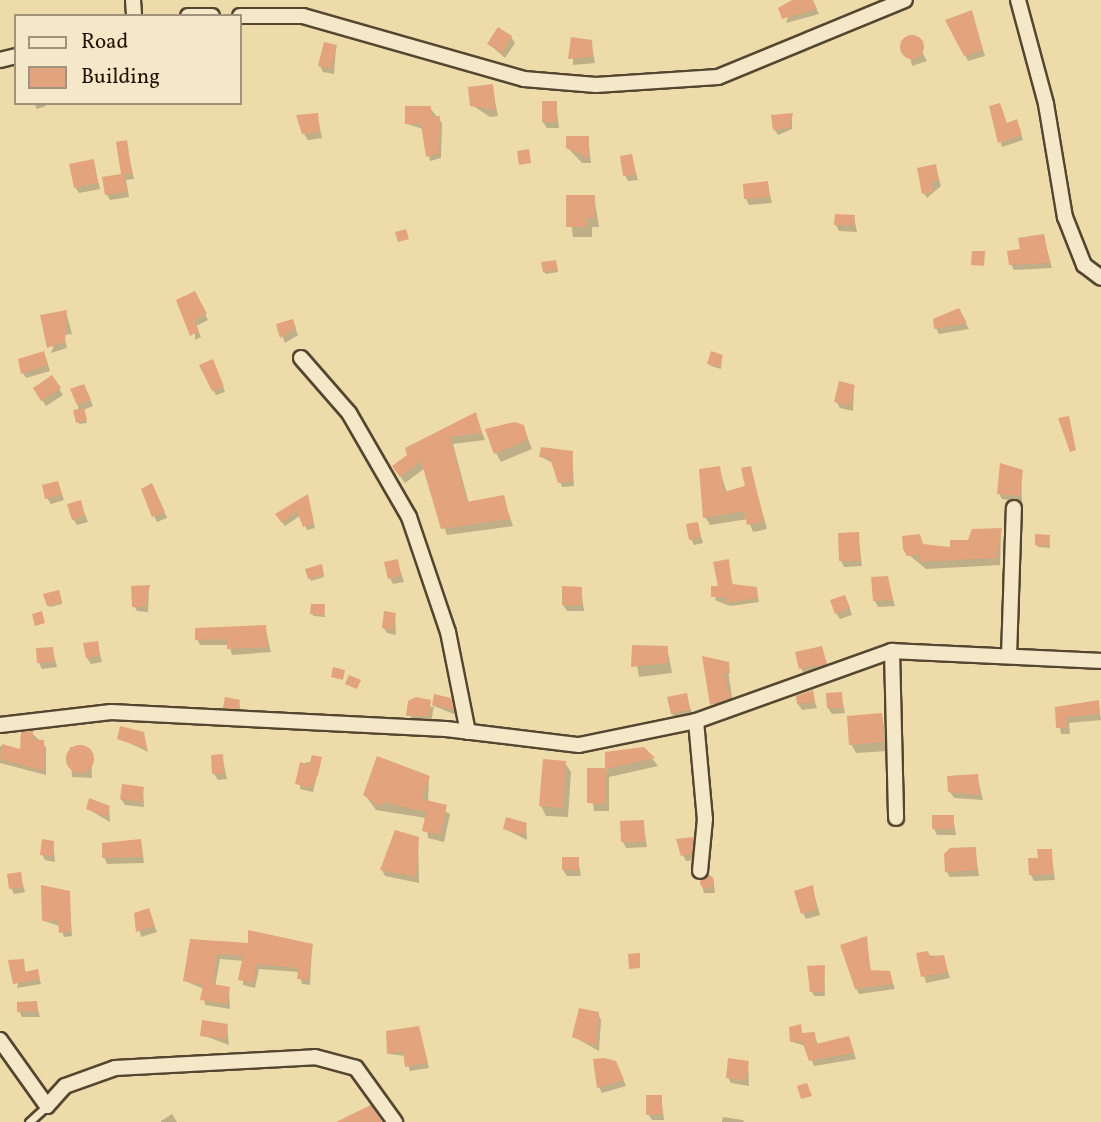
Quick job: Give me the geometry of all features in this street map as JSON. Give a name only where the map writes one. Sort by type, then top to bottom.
[{"type":"street","points":[[242,16],[303,16],[524,79],[596,85],[718,77],[905,0]]},
{"type":"street","points":[[1018,0],[1046,104],[1065,217],[1084,265],[1101,278]]},
{"type":"street","points":[[301,358],[349,413],[409,517],[448,632],[468,732]]},
{"type":"street","points":[[1009,656],[1014,508]]},
{"type":"street","points":[[0,725],[111,712],[468,732],[552,746],[696,721],[891,651],[1101,661]]},
{"type":"street","points":[[891,651],[896,818]]},
{"type":"street","points":[[696,721],[705,819],[701,871]]},
{"type":"street","points":[[0,1040],[47,1106],[65,1086],[114,1068],[315,1057],[356,1069],[395,1122]]},
{"type":"lane","points":[[29,1122],[47,1106]]},
{"type":"building","points":[[792,0],[813,0],[817,9],[782,19],[778,8]]},
{"type":"building","points":[[972,10],[983,50],[964,56],[945,20]]},
{"type":"building","points":[[498,27],[512,36],[502,53],[487,44]]},
{"type":"building","points":[[912,35],[920,39],[924,47],[920,55],[912,59],[904,55],[900,47],[904,39]]},
{"type":"building","points":[[571,37],[592,40],[593,57],[568,59]]},
{"type":"building","points":[[324,42],[337,45],[331,69],[318,66]]},
{"type":"building","points":[[493,84],[496,110],[470,106],[468,87]]},
{"type":"building","points":[[542,101],[557,101],[557,122],[542,122]]},
{"type":"building","points":[[1000,103],[1007,123],[1017,119],[1022,135],[998,143],[989,106]]},
{"type":"building","points":[[405,106],[431,106],[431,116],[440,116],[439,153],[426,157],[421,124],[405,124]]},
{"type":"building","points":[[318,113],[320,132],[302,134],[296,115]]},
{"type":"building","points":[[793,113],[790,128],[773,130],[771,115]]},
{"type":"building","points":[[566,136],[589,136],[589,158],[566,148]]},
{"type":"building","points":[[127,140],[132,174],[124,174],[127,192],[105,195],[102,177],[121,174],[116,142]]},
{"type":"building","points":[[529,149],[531,163],[519,165],[517,151]]},
{"type":"building","points":[[632,154],[636,174],[623,176],[620,156]]},
{"type":"building","points":[[94,159],[98,183],[74,188],[69,164]]},
{"type":"building","points":[[936,164],[939,180],[931,182],[933,192],[922,194],[917,168]]},
{"type":"building","points":[[768,181],[770,197],[744,199],[743,184]]},
{"type":"building","points":[[566,195],[595,195],[595,218],[587,218],[587,227],[566,227]]},
{"type":"building","points":[[835,214],[855,215],[854,226],[834,225]]},
{"type":"building","points":[[406,229],[409,239],[398,242],[395,232]]},
{"type":"building","points":[[1044,234],[1050,263],[1009,265],[1007,251],[1020,249],[1018,238]]},
{"type":"building","points":[[972,251],[985,251],[984,266],[971,265]]},
{"type":"building","points":[[556,260],[558,270],[543,272],[541,262]]},
{"type":"building","points":[[195,291],[207,314],[194,320],[199,331],[190,336],[176,300]]},
{"type":"building","points":[[959,308],[967,323],[934,329],[933,319]]},
{"type":"building","points":[[67,310],[65,342],[47,348],[40,315]]},
{"type":"building","points":[[293,319],[296,328],[280,338],[276,324]]},
{"type":"building","points":[[44,351],[48,365],[21,374],[18,359]]},
{"type":"building","points":[[711,351],[723,355],[720,367],[707,364]]},
{"type":"building","points":[[213,359],[224,387],[212,391],[199,365]]},
{"type":"building","points":[[52,375],[61,388],[41,401],[33,388]]},
{"type":"building","points":[[839,381],[855,385],[850,406],[834,402]]},
{"type":"building","points":[[84,384],[91,400],[77,405],[70,389]]},
{"type":"building","points":[[84,408],[87,420],[76,423],[73,410]]},
{"type":"building","points":[[476,412],[482,433],[450,437],[467,502],[504,495],[510,519],[441,529],[421,461],[400,477],[392,466],[407,455],[405,448]]},
{"type":"building","points":[[1069,416],[1076,450],[1070,452],[1058,418]]},
{"type":"building","points":[[514,422],[524,425],[528,440],[494,454],[485,429]]},
{"type":"building","points":[[541,447],[573,451],[572,481],[558,483],[550,458],[539,457]]},
{"type":"building","points":[[1000,463],[1023,470],[1020,496],[997,494]]},
{"type":"building","points":[[720,466],[724,492],[745,486],[741,468],[751,466],[764,521],[747,525],[744,511],[703,518],[699,469]]},
{"type":"building","points":[[58,481],[62,494],[45,499],[42,485]]},
{"type":"building","points":[[152,483],[165,512],[152,517],[141,489]]},
{"type":"building","points":[[308,494],[314,523],[303,527],[297,511],[282,523],[275,514]]},
{"type":"building","points":[[81,500],[85,516],[72,520],[67,504]]},
{"type":"building","points":[[698,522],[701,537],[689,540],[686,524]]},
{"type":"building","points":[[1002,528],[997,558],[920,562],[920,555],[907,556],[903,549],[902,536],[920,534],[923,544],[950,547],[950,540],[968,540],[972,529]]},
{"type":"building","points":[[859,532],[860,561],[839,561],[838,533]]},
{"type":"building","points":[[1035,534],[1050,535],[1049,546],[1035,545]]},
{"type":"building","points":[[398,559],[401,576],[388,579],[384,562]]},
{"type":"building","points":[[729,559],[732,584],[757,587],[758,598],[726,603],[726,597],[711,597],[711,586],[718,586],[713,562]]},
{"type":"building","points":[[322,564],[324,575],[308,579],[305,569]]},
{"type":"building","points":[[888,576],[893,600],[873,601],[871,577]]},
{"type":"building","points":[[150,585],[145,607],[132,607],[131,586]]},
{"type":"building","points":[[562,586],[582,587],[581,606],[562,605]]},
{"type":"building","points":[[59,590],[62,602],[47,606],[43,594]]},
{"type":"building","points":[[845,595],[850,608],[835,614],[830,600]]},
{"type":"building","points":[[311,604],[325,604],[324,615],[310,614]]},
{"type":"building","points":[[42,611],[45,623],[35,626],[32,614]]},
{"type":"building","points":[[384,611],[396,613],[393,630],[382,628]]},
{"type":"building","points":[[266,625],[268,647],[227,649],[227,639],[195,640],[195,628]]},
{"type":"building","points":[[98,641],[100,656],[86,658],[83,643]]},
{"type":"building","points":[[632,645],[668,646],[668,663],[631,667]]},
{"type":"building","points":[[822,646],[827,664],[799,669],[795,652]]},
{"type":"building","points":[[53,647],[54,662],[37,663],[36,648]]},
{"type":"building","points":[[702,656],[729,662],[730,673],[724,673],[731,698],[710,705]]},
{"type":"building","points":[[333,667],[345,670],[343,680],[331,677]]},
{"type":"building","points":[[349,675],[361,680],[357,689],[345,684]]},
{"type":"building","points":[[813,690],[815,702],[797,704],[796,696]]},
{"type":"building","points":[[842,692],[843,708],[827,708],[826,693]]},
{"type":"building","points":[[687,693],[690,710],[671,714],[667,697]]},
{"type":"building","points":[[434,694],[451,698],[454,710],[432,705]]},
{"type":"building","points":[[225,697],[240,700],[238,709],[223,708]]},
{"type":"building","points":[[416,697],[431,700],[429,716],[406,716],[408,701]]},
{"type":"building","points":[[1099,700],[1100,714],[1067,717],[1067,728],[1056,728],[1055,707]]},
{"type":"building","points":[[882,713],[884,742],[849,745],[847,716]]},
{"type":"building","points":[[120,726],[144,732],[147,749],[117,739]]},
{"type":"building","points":[[33,731],[33,739],[44,740],[44,771],[0,759],[2,744],[20,749],[21,732]]},
{"type":"building","points":[[80,745],[90,749],[94,759],[90,769],[80,773],[70,769],[66,759],[70,749]]},
{"type":"building","points":[[644,747],[655,758],[606,769],[606,804],[587,803],[587,768],[605,768],[605,752]]},
{"type":"building","points":[[223,754],[224,774],[212,774],[211,755]]},
{"type":"building","points":[[312,755],[322,757],[318,775],[311,788],[295,784],[300,762],[309,765]]},
{"type":"building","points":[[377,756],[430,776],[422,799],[447,805],[440,835],[422,831],[426,812],[383,802],[381,807],[363,795]]},
{"type":"building","points":[[543,759],[566,761],[563,808],[539,806]]},
{"type":"building","points":[[978,774],[980,795],[948,792],[947,776]]},
{"type":"building","points":[[122,784],[144,787],[142,802],[120,799]]},
{"type":"building","points":[[89,798],[110,806],[107,817],[86,809]]},
{"type":"building","points":[[932,815],[954,815],[954,829],[932,829]]},
{"type":"building","points":[[506,817],[527,823],[524,835],[503,829]]},
{"type":"building","points":[[644,820],[645,842],[621,842],[620,821]]},
{"type":"building","points":[[395,830],[419,837],[416,877],[380,870]]},
{"type":"building","points":[[694,837],[692,854],[681,856],[676,839]]},
{"type":"building","points":[[42,839],[54,841],[53,856],[40,855]]},
{"type":"building","points":[[141,839],[142,857],[102,858],[102,843]]},
{"type":"building","points":[[976,847],[977,870],[945,872],[944,854],[950,848]]},
{"type":"building","points":[[1037,849],[1052,849],[1053,874],[1029,875],[1028,858],[1038,858]]},
{"type":"building","points":[[562,857],[579,857],[579,870],[562,870]]},
{"type":"building","points":[[21,872],[23,887],[9,889],[7,874]]},
{"type":"building","points":[[707,875],[712,877],[712,887],[707,889],[702,887],[700,882],[702,877]]},
{"type":"building","points":[[41,885],[70,891],[71,931],[59,933],[58,921],[42,921]]},
{"type":"building","points":[[813,885],[817,909],[801,914],[794,891]]},
{"type":"building","points":[[149,908],[155,926],[136,932],[134,913]]},
{"type":"building","points":[[248,930],[313,944],[308,980],[297,979],[298,968],[257,964],[253,983],[238,980],[243,956],[217,954],[213,984],[230,987],[227,1004],[200,1000],[203,985],[183,981],[190,939],[248,943]]},
{"type":"building","points":[[867,936],[870,970],[890,971],[893,984],[855,989],[840,945]]},
{"type":"building","points":[[928,951],[930,957],[944,955],[948,972],[921,977],[916,953]]},
{"type":"building","points":[[640,953],[640,968],[629,969],[628,954]]},
{"type":"building","points":[[24,959],[25,972],[38,969],[40,979],[13,984],[8,960]]},
{"type":"building","points":[[825,965],[824,992],[810,992],[807,966]]},
{"type":"building","points":[[37,1001],[38,1011],[17,1012],[17,1002]]},
{"type":"building","points":[[579,1008],[599,1012],[596,1046],[572,1037]]},
{"type":"building","points":[[202,1020],[228,1024],[226,1039],[200,1036]]},
{"type":"building","points":[[801,1024],[802,1033],[815,1032],[816,1044],[849,1036],[854,1053],[809,1061],[802,1041],[790,1042],[789,1027]]},
{"type":"building","points":[[419,1026],[428,1063],[405,1067],[403,1051],[387,1054],[386,1031]]},
{"type":"building","points":[[728,1058],[749,1061],[746,1080],[726,1078]]},
{"type":"building","points":[[593,1059],[616,1061],[624,1080],[597,1088]]},
{"type":"building","points":[[807,1083],[812,1096],[801,1099],[797,1086]]},
{"type":"building","points":[[646,1095],[662,1095],[662,1114],[646,1115]]},
{"type":"building","points":[[371,1105],[382,1122],[336,1122]]}]
